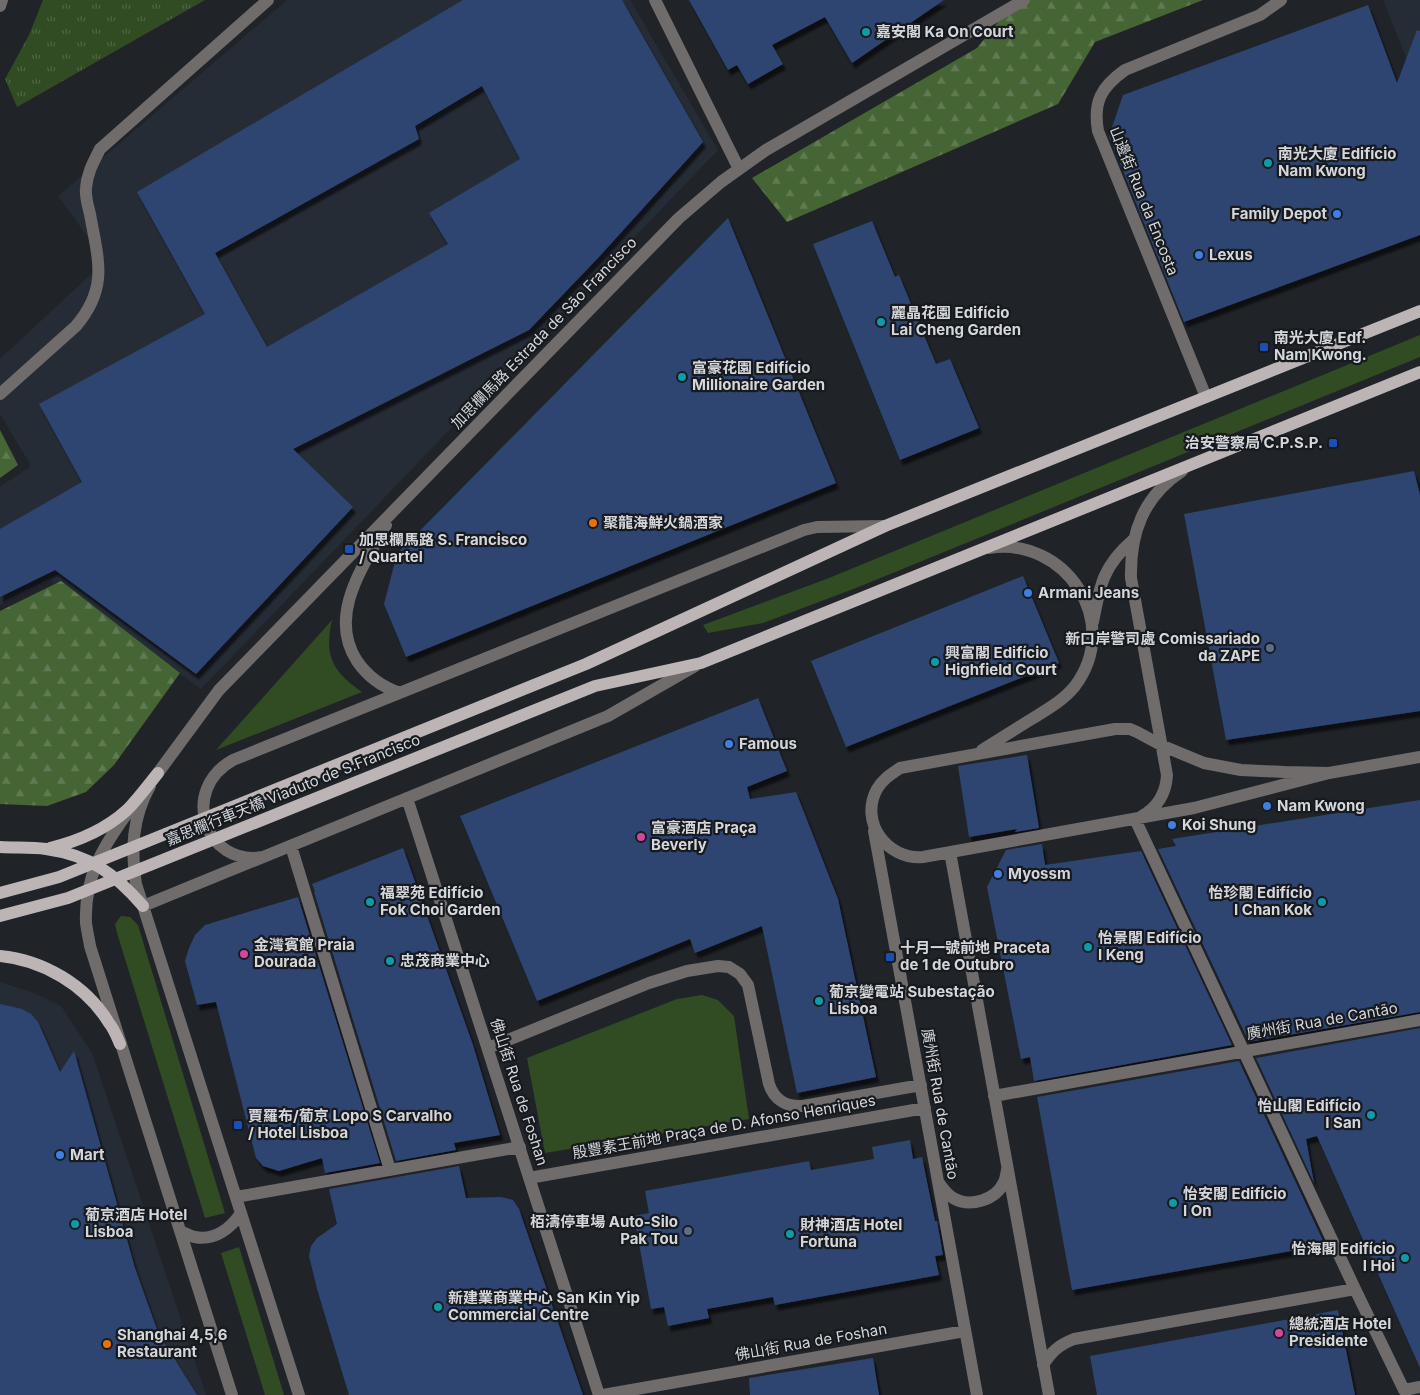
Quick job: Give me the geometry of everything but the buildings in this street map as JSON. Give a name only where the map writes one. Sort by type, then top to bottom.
[{"type":"main road","name":"嘉思欄行車天橋 Viaduto de S.Francisco","points":[[0,892],[59,877],[586,664],[886,526],[1420,311]]},
{"type":"main road","name":"嘉思欄行車天橋 Viaduto de S.Francisco","points":[[0,916],[68,898],[595,686],[701,663],[1420,372]]},
{"type":"main road","points":[[45,849],[68,844],[90,836],[110,824],[128,809],[158,773]]},
{"type":"main road","points":[[0,847],[45,849],[68,854],[90,862],[110,874],[144,906]]},
{"type":"main road","points":[[0,892],[0,899]]},
{"type":"main road","points":[[0,956],[35,963],[77,987],[109,1022],[120,1044]]},
{"type":"street","points":[[0,6],[2,0]]},
{"type":"street","points":[[0,394],[76,326],[91,304],[98,278],[99,264],[86,189],[90,168],[100,149],[268,0]]},
{"type":"street","points":[[655,0],[739,169]]},
{"type":"street","name":"加思欄馬路 Estrada de São Francisco","points":[[158,773],[219,690],[679,218],[739,169],[766,150],[1024,0]]},
{"type":"street","name":"山邊街 Rua da Encosta","points":[[1206,397],[1098,131],[1096,113],[1100,96],[1110,81],[1125,70],[1260,16],[1281,0]]},
{"type":"street","points":[[1135,819],[1155,806],[1164,790],[1167,775],[1131,578],[1134,540],[1139,522],[1153,498],[1173,477],[1197,462]]},
{"type":"street","points":[[396,508],[353,588],[345,618],[346,631],[353,655],[364,670],[378,683],[400,693]]},
{"type":"street","points":[[263,857],[248,858],[230,852],[219,845],[211,835],[204,817],[202,805],[207,785],[219,769],[233,760],[804,530],[817,527],[886,526]]},
{"type":"street","points":[[975,754],[1054,706],[1075,686],[1086,666],[1090,652],[1100,586],[1105,573],[1117,556],[1134,540]]},
{"type":"street","points":[[975,552],[1010,547],[1032,551],[1052,561],[1074,581],[1082,594],[1090,614],[1092,629]]},
{"type":"street","points":[[144,906],[608,716],[701,663]]},
{"type":"street","points":[[1329,773],[1241,770],[1204,763],[1163,746],[1133,730],[1114,729],[908,766],[890,774],[877,789],[872,807],[872,819],[882,840],[890,848],[908,856],[919,858],[1194,808],[1329,773],[1420,757]]},
{"type":"street","points":[[158,773],[111,836],[96,866],[91,878],[87,900],[86,924],[90,946],[120,1044],[232,1395]]},
{"type":"street","points":[[158,773],[146,794],[133,838],[136,884],[299,1395]]},
{"type":"street","name":"佛山街 Rua de Foshan","points":[[407,798],[601,1395],[965,1331]]},
{"type":"street","name":"廣州街 Rua de Cantão","points":[[872,819],[977,1395]]},
{"type":"street","points":[[1135,819],[1404,1390],[1420,1387]]},
{"type":"street","points":[[291,846],[390,1170]]},
{"type":"street","points":[[950,852],[1049,1395]]},
{"type":"street","name":"殷豐素王前地 Praça de D. Afonso Henriques","points":[[488,1048],[649,983],[687,971],[718,966],[729,967],[738,972],[748,985],[769,1084],[774,1095],[781,1102],[796,1107],[921,1085]]},
{"type":"street","name":"廣州街 Rua de Cantão","points":[[994,1096],[1420,1020]]},
{"type":"street","name":"殷豐素王前地 Praça de D. Afonso Henriques","points":[[529,1178],[925,1108]]},
{"type":"street","points":[[236,1197],[520,1147]]},
{"type":"street","points":[[938,1182],[944,1191],[954,1198],[965,1202],[976,1202],[987,1199],[997,1192],[1004,1182],[1007,1170]]},
{"type":"street","points":[[180,1231],[195,1237],[209,1238],[222,1233],[233,1224],[241,1213]]},
{"type":"street","points":[[1043,1365],[1049,1355],[1062,1344],[1074,1339],[1355,1288]]},
{"type":"shaded area","points":[[287,0],[630,0],[718,150],[201,689],[51,580],[0,605],[0,487],[31,466],[0,414],[0,359],[105,261],[58,196]]},
{"type":"shaded area","points":[[1383,0],[1420,0],[1420,92]]},
{"type":"shaded area","name":"葡京酒店 Hotel Lisboa","points":[[0,982],[34,993],[61,1006],[92,1053],[206,1395],[0,1395]]},
{"type":"green space","points":[[43,0],[205,0],[17,107],[5,79],[29,35]]},
{"type":"green space","points":[[1016,0],[1203,0],[1095,42],[1058,104],[787,222],[752,178],[977,48]]},
{"type":"green space","points":[[1420,335],[1420,357],[856,588],[763,623],[708,633],[703,625],[829,578]]},
{"type":"green space","points":[[0,430],[18,465],[0,478]]},
{"type":"green space","points":[[61,581],[180,673],[114,765],[86,792],[47,806],[0,804],[0,611]]},
{"type":"green space","points":[[332,620],[329,643],[333,662],[344,677],[362,692],[216,750]]},
{"type":"green space","points":[[121,916],[130,917],[138,925],[225,1213],[205,1218],[117,933],[115,924]]},
{"type":"green space","points":[[702,995],[718,1000],[734,1016],[749,1119],[545,1153],[527,1058],[677,999]]},
{"type":"green space","points":[[239,1247],[284,1395],[265,1395],[221,1253]]},
{"type":"place","name":"嘉安閣 Ka On Court","points":[[866,32]]},
{"type":"place","name":"南光大廈 Edifício Nam Kwong","points":[[1268,163]]},
{"type":"place","name":"Family Depot","points":[[1337,214]]},
{"type":"place","name":"Lexus","points":[[1199,255]]},
{"type":"place","name":"麗晶花園 Edifício Lai Cheng Garden","points":[[881,322]]},
{"type":"place","name":"南光大廈 Edf. Nam Kwong.","points":[[1264,347]]},
{"type":"place","name":"富豪花園 Edifício Millionaire Garden","points":[[682,377]]},
{"type":"place","name":"治安警察局 C.P.S.P.","points":[[1333,443]]},
{"type":"place","name":"聚龍海鮮火鍋酒家","points":[[593,523]]},
{"type":"place","name":"加思欄馬路 S. Francisco / Quartel","points":[[349,549]]},
{"type":"place","name":"Armani Jeans","points":[[1028,593]]},
{"type":"place","name":"新口岸警司處 Comissariado da ZAPE","points":[[1270,648]]},
{"type":"place","name":"興富閣 Edifício Highfield Court","points":[[935,662]]},
{"type":"place","name":"Famous","points":[[729,744]]},
{"type":"place","name":"Nam Kwong","points":[[1267,806]]},
{"type":"place","name":"Koi Shung","points":[[1172,825]]},
{"type":"place","name":"富豪酒店 Praça Beverly","points":[[641,837]]},
{"type":"place","name":"Myossm","points":[[998,874]]},
{"type":"place","name":"福翠苑 Edifício Fok Choi Garden","points":[[370,902]]},
{"type":"place","name":"怡珍閣 Edifício I Chan Kok","points":[[1322,902]]},
{"type":"place","name":"怡景閣 Edifício I Keng","points":[[1088,947]]},
{"type":"place","name":"金灣賓館 Praia Dourada","points":[[244,954]]},
{"type":"place","name":"十月一號前地 Praceta de 1 de Outubro","points":[[890,957]]},
{"type":"place","name":"忠茂商業中心","points":[[390,961]]},
{"type":"place","name":"葡京變電站 Subestação Lisboa","points":[[819,1001]]},
{"type":"place","name":"怡山閣 Edifício I San","points":[[1371,1115]]},
{"type":"place","name":"賈羅布/葡京 Lopo S Carvalho / Hotel Lisboa","points":[[238,1125]]},
{"type":"place","name":"Mart","points":[[60,1155]]},
{"type":"place","name":"怡安閣 Edifício I On","points":[[1173,1203]]},
{"type":"place","name":"葡京酒店 Hotel Lisboa","points":[[75,1224]]},
{"type":"place","name":"栢濤停車場 Auto-Silo Pak Tou","points":[[688,1231]]},
{"type":"place","name":"財神酒店 Hotel Fortuna","points":[[790,1234]]},
{"type":"place","name":"怡海閣 Edifício I Hoi","points":[[1405,1258]]},
{"type":"place","name":"新建業商業中心 San Kin Yip Commercial Centre","points":[[438,1307]]},
{"type":"place","name":"總統酒店 Hotel Presidente","points":[[1279,1333]]},
{"type":"place","name":"Shanghai 4,5,6 Restaurant","points":[[107,1344]]}]
